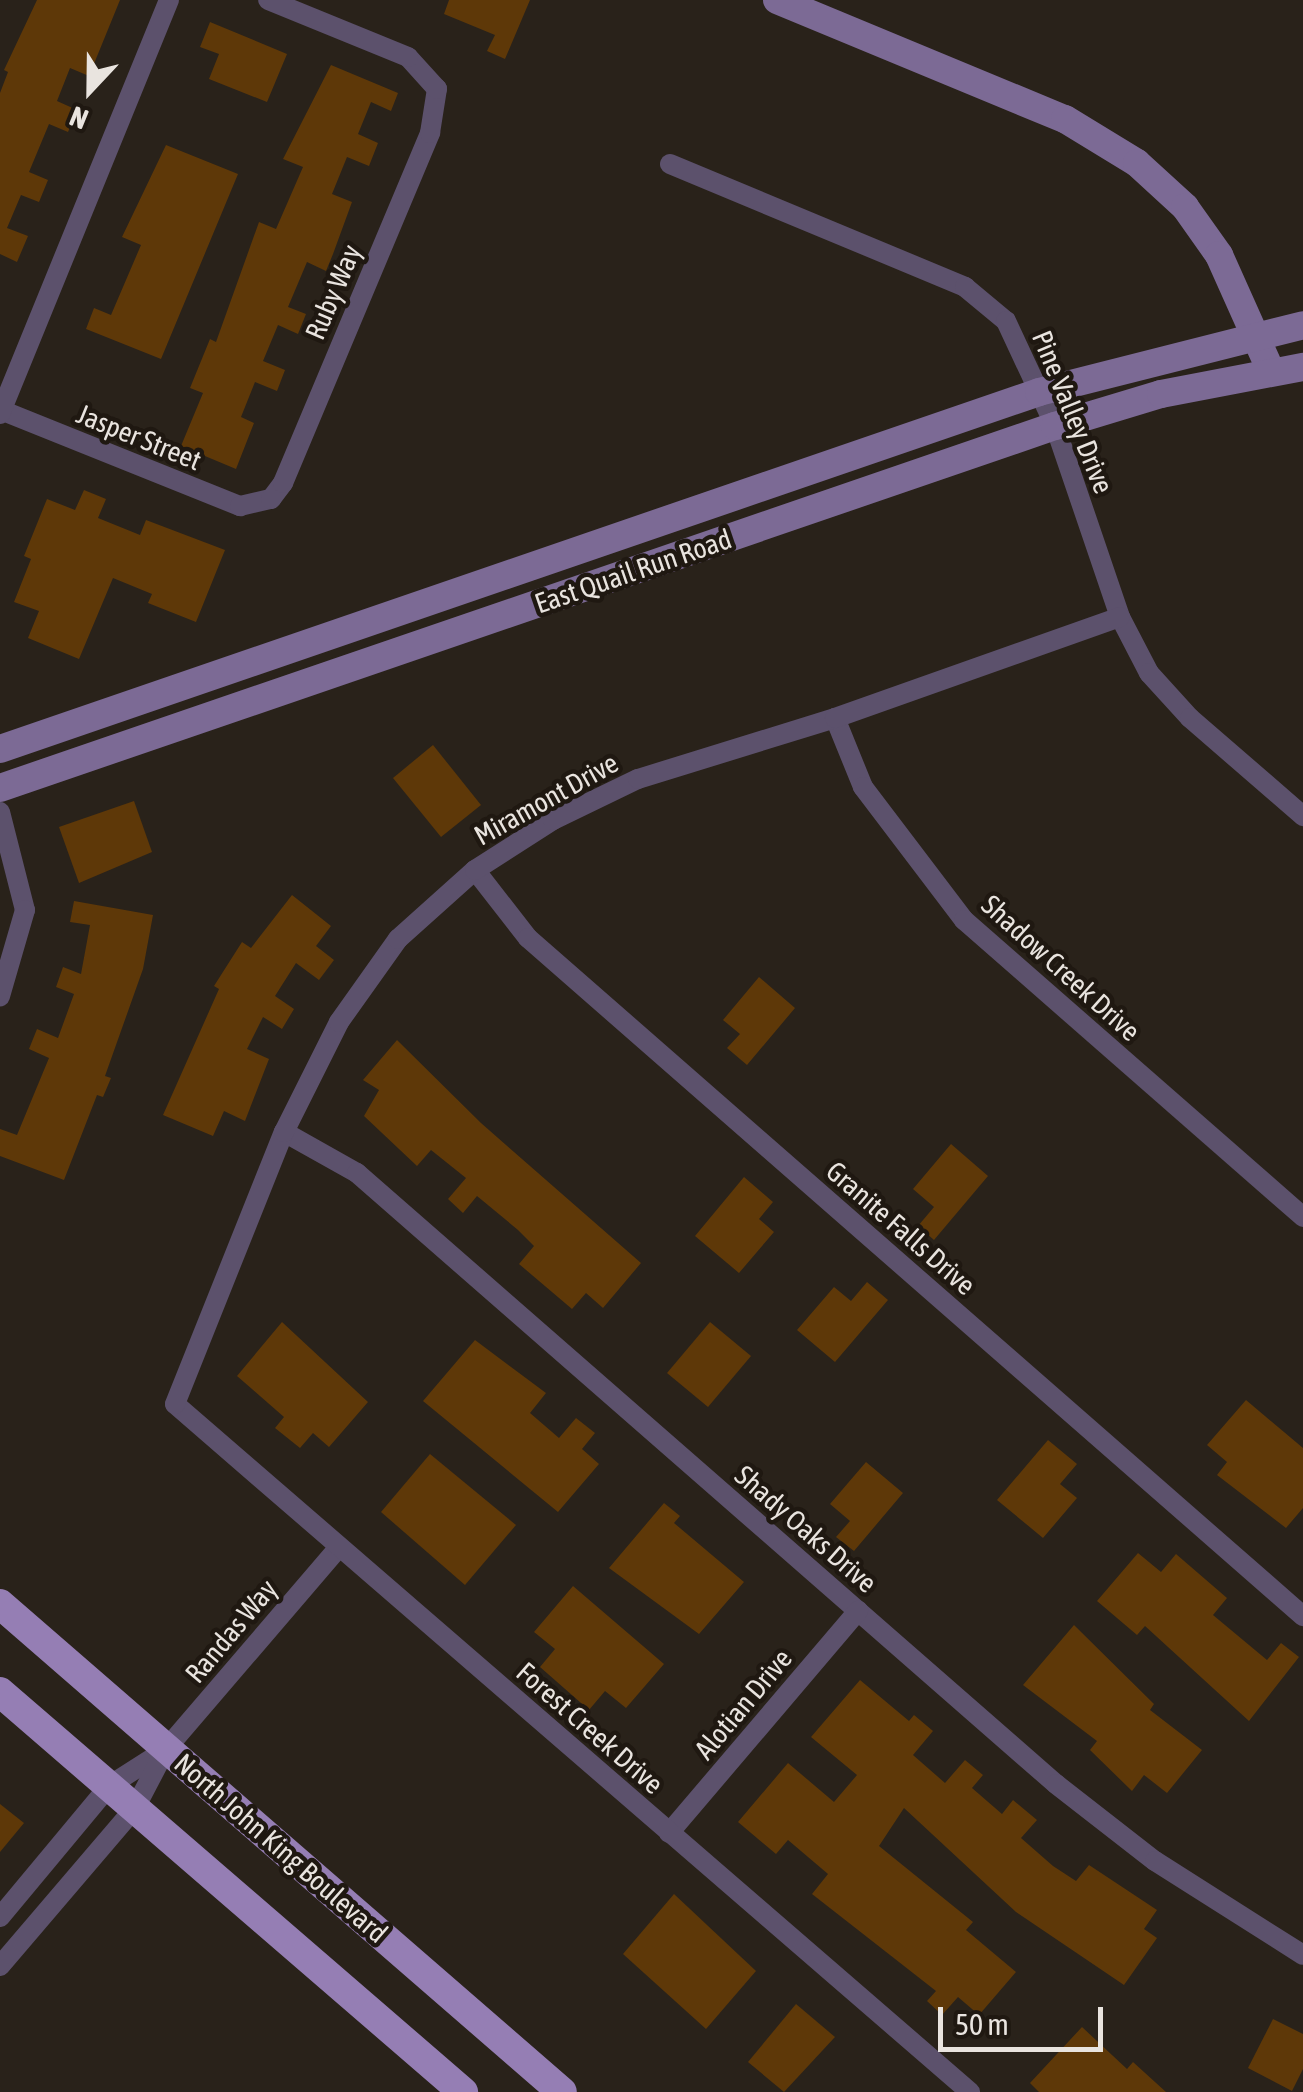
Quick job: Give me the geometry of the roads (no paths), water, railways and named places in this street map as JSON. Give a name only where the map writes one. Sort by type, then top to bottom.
[{"type":"main road","name":"North John King Boulevard","points":[[0,1604],[562,2092]]},
{"type":"main road","points":[[0,1692],[462,2092]]},
{"type":"street","points":[[1,412],[170,0]]},
{"type":"street","name":"Ruby Way","points":[[258,503],[283,483],[430,133],[437,89],[408,58],[268,0]]},
{"type":"street","points":[[777,0],[1065,120],[1138,163],[1185,206],[1219,254],[1271,371]]},
{"type":"street","name":"Pine Valley Drive","points":[[670,164],[965,287],[1006,321],[1054,426],[1120,617],[1149,673],[1190,718],[1303,816]]},
{"type":"street","name":"East Quail Run Road","points":[[0,748],[1039,392],[1303,324]]},
{"type":"street","name":"East Quail Run Road","points":[[0,788],[1054,426],[1271,371],[1303,367]]},
{"type":"street","name":"Jasper Street","points":[[1,412],[224,502],[258,503]]},
{"type":"street","name":"Miramont Drive","points":[[176,1404],[284,1132],[338,1022],[398,939],[475,870],[553,820],[638,778],[835,718],[1120,617]]},
{"type":"street","name":"Shadow Creek Drive","points":[[835,718],[862,787],[964,920],[1303,1218]]},
{"type":"street","points":[[0,812],[25,910],[0,996]]},
{"type":"street","name":"Granite Falls Drive","points":[[475,870],[528,938],[1303,1616]]},
{"type":"street","name":"Shady Oaks Drive","points":[[284,1132],[357,1173],[1056,1784],[1155,1860],[1303,1955]]},
{"type":"street","name":"Forest Creek Drive","points":[[176,1404],[970,2092]]},
{"type":"street","name":"Randas Way","points":[[0,1966],[135,1808],[166,1750],[338,1548]]},
{"type":"street","name":"Alotian Drive","points":[[669,1833],[858,1611]]},
{"type":"street","name":"Randas Way","points":[[0,1917],[108,1786],[166,1750]]}]
